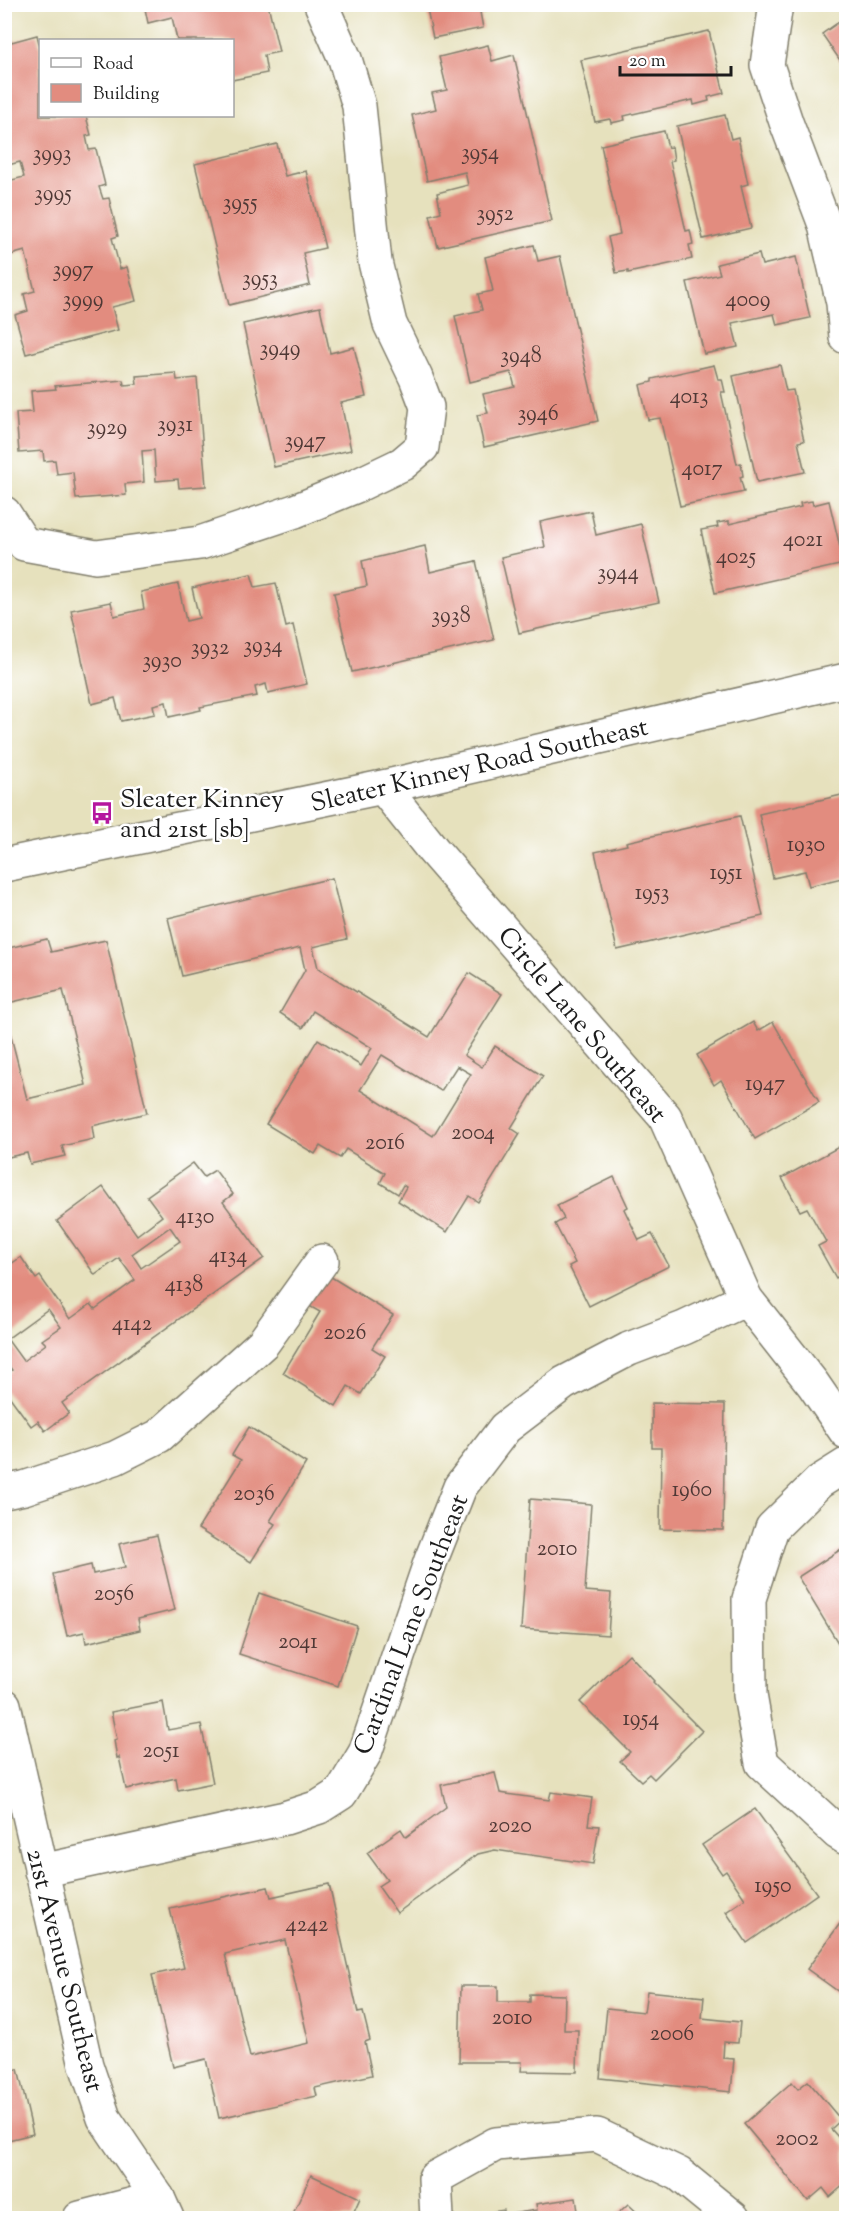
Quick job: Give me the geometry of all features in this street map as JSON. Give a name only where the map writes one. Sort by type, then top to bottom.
[{"type":"street","points":[[4,513],[24,544],[96,558],[200,543],[295,511],[356,486],[402,464],[422,447],[427,407],[390,324],[375,262],[359,106],[345,59],[321,4]]},
{"type":"street","points":[[776,4],[767,65],[786,122],[836,221],[846,337]]},
{"type":"street","name":"Sleater Kinney Road Southeast","points":[[4,865],[383,787],[846,680]]},
{"type":"street","name":"Circle Lane Southeast","points":[[383,787],[434,850],[665,1117],[746,1299],[813,1384],[846,1432]]},
{"type":"street","points":[[4,1492],[24,1488],[115,1458],[159,1436],[263,1343],[322,1262]]},
{"type":"street","name":"Cardinal Lane Southeast","points":[[41,1871],[285,1818],[319,1808],[341,1793],[365,1752],[431,1560],[460,1487],[505,1428],[564,1383],[629,1349],[684,1328],[746,1299]]},
{"type":"street","points":[[846,1465],[819,1482],[772,1528],[749,1599],[749,1609],[750,1695],[762,1762],[846,1838]]},
{"type":"street","name":"21st Avenue Southeast","points":[[4,1706],[15,1800],[41,1871],[86,2065],[104,2118],[162,2208]]},
{"type":"street","points":[[437,2218],[435,2178],[496,2144],[597,2135],[679,2174],[733,2218]]},
{"type":"street","points":[[80,2218],[162,2208]]},
{"type":"building","points":[[144,4],[268,4],[279,52],[264,55],[267,73],[234,80],[234,39],[177,39],[172,17],[148,23]]},
{"type":"building","points":[[426,4],[501,4],[501,7],[480,12],[483,28],[433,38]]},
{"type":"building","points":[[846,17],[846,69],[822,34]]},
{"type":"building","points":[[709,31],[724,93],[708,97],[709,101],[694,105],[693,100],[624,116],[625,120],[611,123],[610,119],[595,122],[581,60]]},
{"type":"building","points":[[37,35],[39,43],[39,117],[86,117],[91,135],[86,136],[89,150],[96,149],[105,185],[99,187],[103,199],[109,198],[118,236],[112,238],[120,269],[127,267],[136,301],[112,307],[118,330],[26,354],[15,315],[28,311],[24,294],[35,291],[25,251],[4,257],[4,182],[24,177],[20,162],[4,166],[4,44]]},
{"type":"building","points":[[488,45],[492,61],[514,55],[552,221],[438,247],[430,215],[441,212],[437,193],[468,185],[465,172],[427,181],[412,115],[436,109],[432,93],[447,90],[439,57]]},
{"type":"building","points":[[725,115],[731,139],[738,137],[748,184],[741,186],[751,228],[703,239],[677,126]]},
{"type":"building","points":[[664,131],[668,148],[672,147],[674,160],[670,161],[686,231],[690,230],[693,244],[689,245],[692,259],[628,273],[628,271],[616,273],[608,237],[620,234],[601,145]]},
{"type":"building","points":[[277,144],[285,176],[306,171],[325,248],[303,253],[310,285],[229,305],[195,164]]},
{"type":"building","points":[[534,245],[538,261],[560,256],[598,421],[484,447],[477,415],[488,413],[483,394],[515,387],[511,372],[470,382],[455,316],[482,310],[478,294],[493,291],[485,257]]},
{"type":"building","points":[[759,254],[762,265],[796,257],[810,318],[777,325],[774,314],[732,323],[738,347],[704,354],[687,282],[720,274],[717,264]]},
{"type":"building","points":[[320,307],[330,353],[354,347],[366,397],[341,403],[351,450],[274,467],[243,324]]},
{"type":"building","points":[[714,365],[718,379],[722,379],[725,392],[721,392],[737,464],[741,463],[743,476],[740,477],[744,492],[680,506],[660,418],[648,420],[640,385],[652,382],[652,379]]},
{"type":"building","points":[[780,365],[786,391],[793,390],[804,441],[798,442],[805,472],[757,482],[733,376]]},
{"type":"building","points":[[176,373],[177,380],[197,378],[206,486],[179,488],[178,479],[156,481],[154,450],[142,451],[144,482],[125,484],[126,495],[76,499],[73,472],[57,474],[55,460],[44,461],[43,451],[19,453],[16,413],[33,412],[31,391],[56,389],[55,386],[123,380],[124,385],[137,384],[136,376]]},
{"type":"building","points":[[812,501],[813,505],[829,501],[844,564],[715,593],[701,530],[718,527],[717,523],[729,521],[729,524],[801,507],[800,503]]},
{"type":"building","points":[[591,511],[596,535],[641,524],[659,602],[519,633],[501,557],[545,547],[540,522]]},
{"type":"building","points":[[425,546],[430,572],[476,561],[494,640],[352,672],[334,593],[367,586],[362,561]]},
{"type":"building","points":[[251,574],[255,587],[276,583],[286,627],[293,625],[307,684],[268,693],[266,684],[255,687],[257,696],[200,707],[201,710],[169,717],[166,702],[153,705],[155,714],[121,721],[115,698],[92,704],[71,610],[111,602],[114,616],[144,609],[141,592],[178,584],[186,621],[199,618],[192,588]]},
{"type":"building","points":[[846,794],[846,877],[809,886],[805,871],[773,878],[759,814]]},
{"type":"building","points":[[740,816],[763,916],[617,950],[595,852],[627,845],[626,842]]},
{"type":"building","points":[[332,878],[347,939],[313,947],[318,968],[429,1037],[469,973],[502,994],[464,1055],[482,1067],[495,1046],[543,1076],[511,1128],[520,1134],[478,1202],[469,1196],[447,1232],[398,1201],[406,1187],[403,1185],[398,1194],[380,1183],[385,1173],[346,1149],[340,1158],[320,1146],[315,1154],[266,1124],[318,1039],[361,1066],[372,1048],[313,1011],[303,1028],[280,1013],[305,970],[300,948],[182,976],[168,918]],"holes":[[[382,1055],[441,1091],[457,1066],[471,1074],[433,1136],[360,1090]]]},
{"type":"building","points":[[47,939],[51,952],[106,940],[147,1113],[92,1126],[94,1139],[62,1146],[65,1156],[30,1164],[27,1153],[4,1158],[4,1009],[27,1099],[86,1085],[63,990],[4,1004],[4,949]]},
{"type":"building","points":[[753,1022],[758,1031],[773,1022],[819,1102],[755,1139],[721,1080],[714,1085],[697,1055]]},
{"type":"building","points":[[846,1143],[846,1272],[836,1278],[818,1246],[826,1242],[807,1208],[800,1211],[782,1178]]},
{"type":"building","points":[[193,1163],[204,1177],[215,1170],[233,1194],[223,1202],[264,1258],[62,1403],[69,1413],[45,1431],[38,1421],[31,1426],[4,1389],[4,1376],[12,1370],[4,1359],[4,1269],[21,1257],[36,1279],[40,1276],[70,1319],[91,1304],[95,1309],[135,1280],[119,1258],[95,1275],[57,1221],[103,1187],[137,1235],[162,1216],[147,1196]],"holes":[[[170,1227],[180,1241],[141,1268],[132,1254]],[[48,1309],[61,1327],[42,1340],[46,1344],[23,1361],[7,1339]]]},
{"type":"building","points":[[614,1177],[628,1207],[624,1209],[639,1240],[652,1234],[669,1266],[589,1306],[569,1266],[575,1263],[555,1224],[564,1219],[557,1205]]},
{"type":"building","points":[[323,1272],[393,1315],[372,1348],[385,1356],[361,1394],[348,1386],[336,1406],[283,1373],[320,1312],[304,1303]]},
{"type":"building","points":[[652,1403],[725,1404],[723,1530],[660,1529],[661,1448],[652,1448]]},
{"type":"building","points":[[249,1427],[306,1463],[270,1521],[275,1524],[251,1562],[198,1529],[241,1460],[232,1455]]},
{"type":"building","points":[[530,1499],[591,1504],[585,1591],[611,1593],[608,1635],[521,1629]]},
{"type":"building","points":[[157,1535],[175,1610],[138,1619],[140,1630],[86,1643],[84,1632],[67,1636],[53,1574],[91,1565],[93,1574],[125,1567],[119,1544]]},
{"type":"building","points":[[846,1546],[846,1663],[840,1652],[843,1651],[798,1577]]},
{"type":"building","points":[[259,1593],[357,1626],[338,1686],[239,1654]]},
{"type":"building","points":[[629,1654],[653,1682],[702,1731],[654,1779],[649,1774],[641,1781],[620,1761],[630,1752],[580,1702]]},
{"type":"building","points":[[163,1702],[168,1730],[201,1724],[213,1783],[178,1790],[176,1778],[126,1789],[119,1757],[117,1758],[114,1740],[117,1739],[111,1712]]},
{"type":"building","points":[[495,1773],[500,1793],[549,1800],[551,1792],[592,1798],[588,1825],[599,1826],[593,1864],[495,1850],[478,1854],[397,1913],[378,1886],[387,1880],[367,1853],[401,1829],[406,1837],[446,1807],[441,1785]]},
{"type":"building","points":[[755,1809],[817,1894],[747,1943],[726,1912],[745,1899],[726,1871],[722,1874],[702,1845]]},
{"type":"building","points":[[329,1884],[358,2013],[363,2012],[370,2040],[365,2042],[372,2075],[315,2088],[317,2096],[219,2118],[206,2059],[173,2067],[152,1975],[184,1968],[170,1909],[268,1887],[271,1897]],"holes":[[[285,1940],[309,2043],[250,2057],[225,1954]]]},
{"type":"building","points":[[844,1918],[846,1920],[846,1997],[807,1969]]},
{"type":"building","points":[[461,1986],[498,1986],[498,2002],[530,2002],[530,1994],[565,1995],[564,2030],[578,2030],[577,2072],[521,2071],[522,2062],[459,2062]]},
{"type":"building","points":[[647,1991],[704,1997],[702,2018],[740,2022],[738,2043],[724,2042],[723,2058],[734,2059],[731,2092],[600,2078],[607,2008],[644,2012]]},
{"type":"building","points":[[18,2069],[33,2134],[4,2141],[4,2072]]},
{"type":"building","points":[[808,2081],[841,2120],[831,2129],[846,2146],[846,2183],[830,2197],[823,2188],[808,2201],[744,2124],[792,2082],[798,2089]]},
{"type":"building","points":[[311,2175],[360,2198],[351,2218],[291,2218]]},
{"type":"building","points":[[576,2198],[579,2218],[470,2218],[469,2215],[504,2210],[504,2215],[537,2210],[536,2204]]},
{"type":"building","points":[[628,2204],[643,2218],[613,2218]]},
{"type":"place","name":"Sleater Kinney and 21st [sb]","points":[[102,813]]}]
